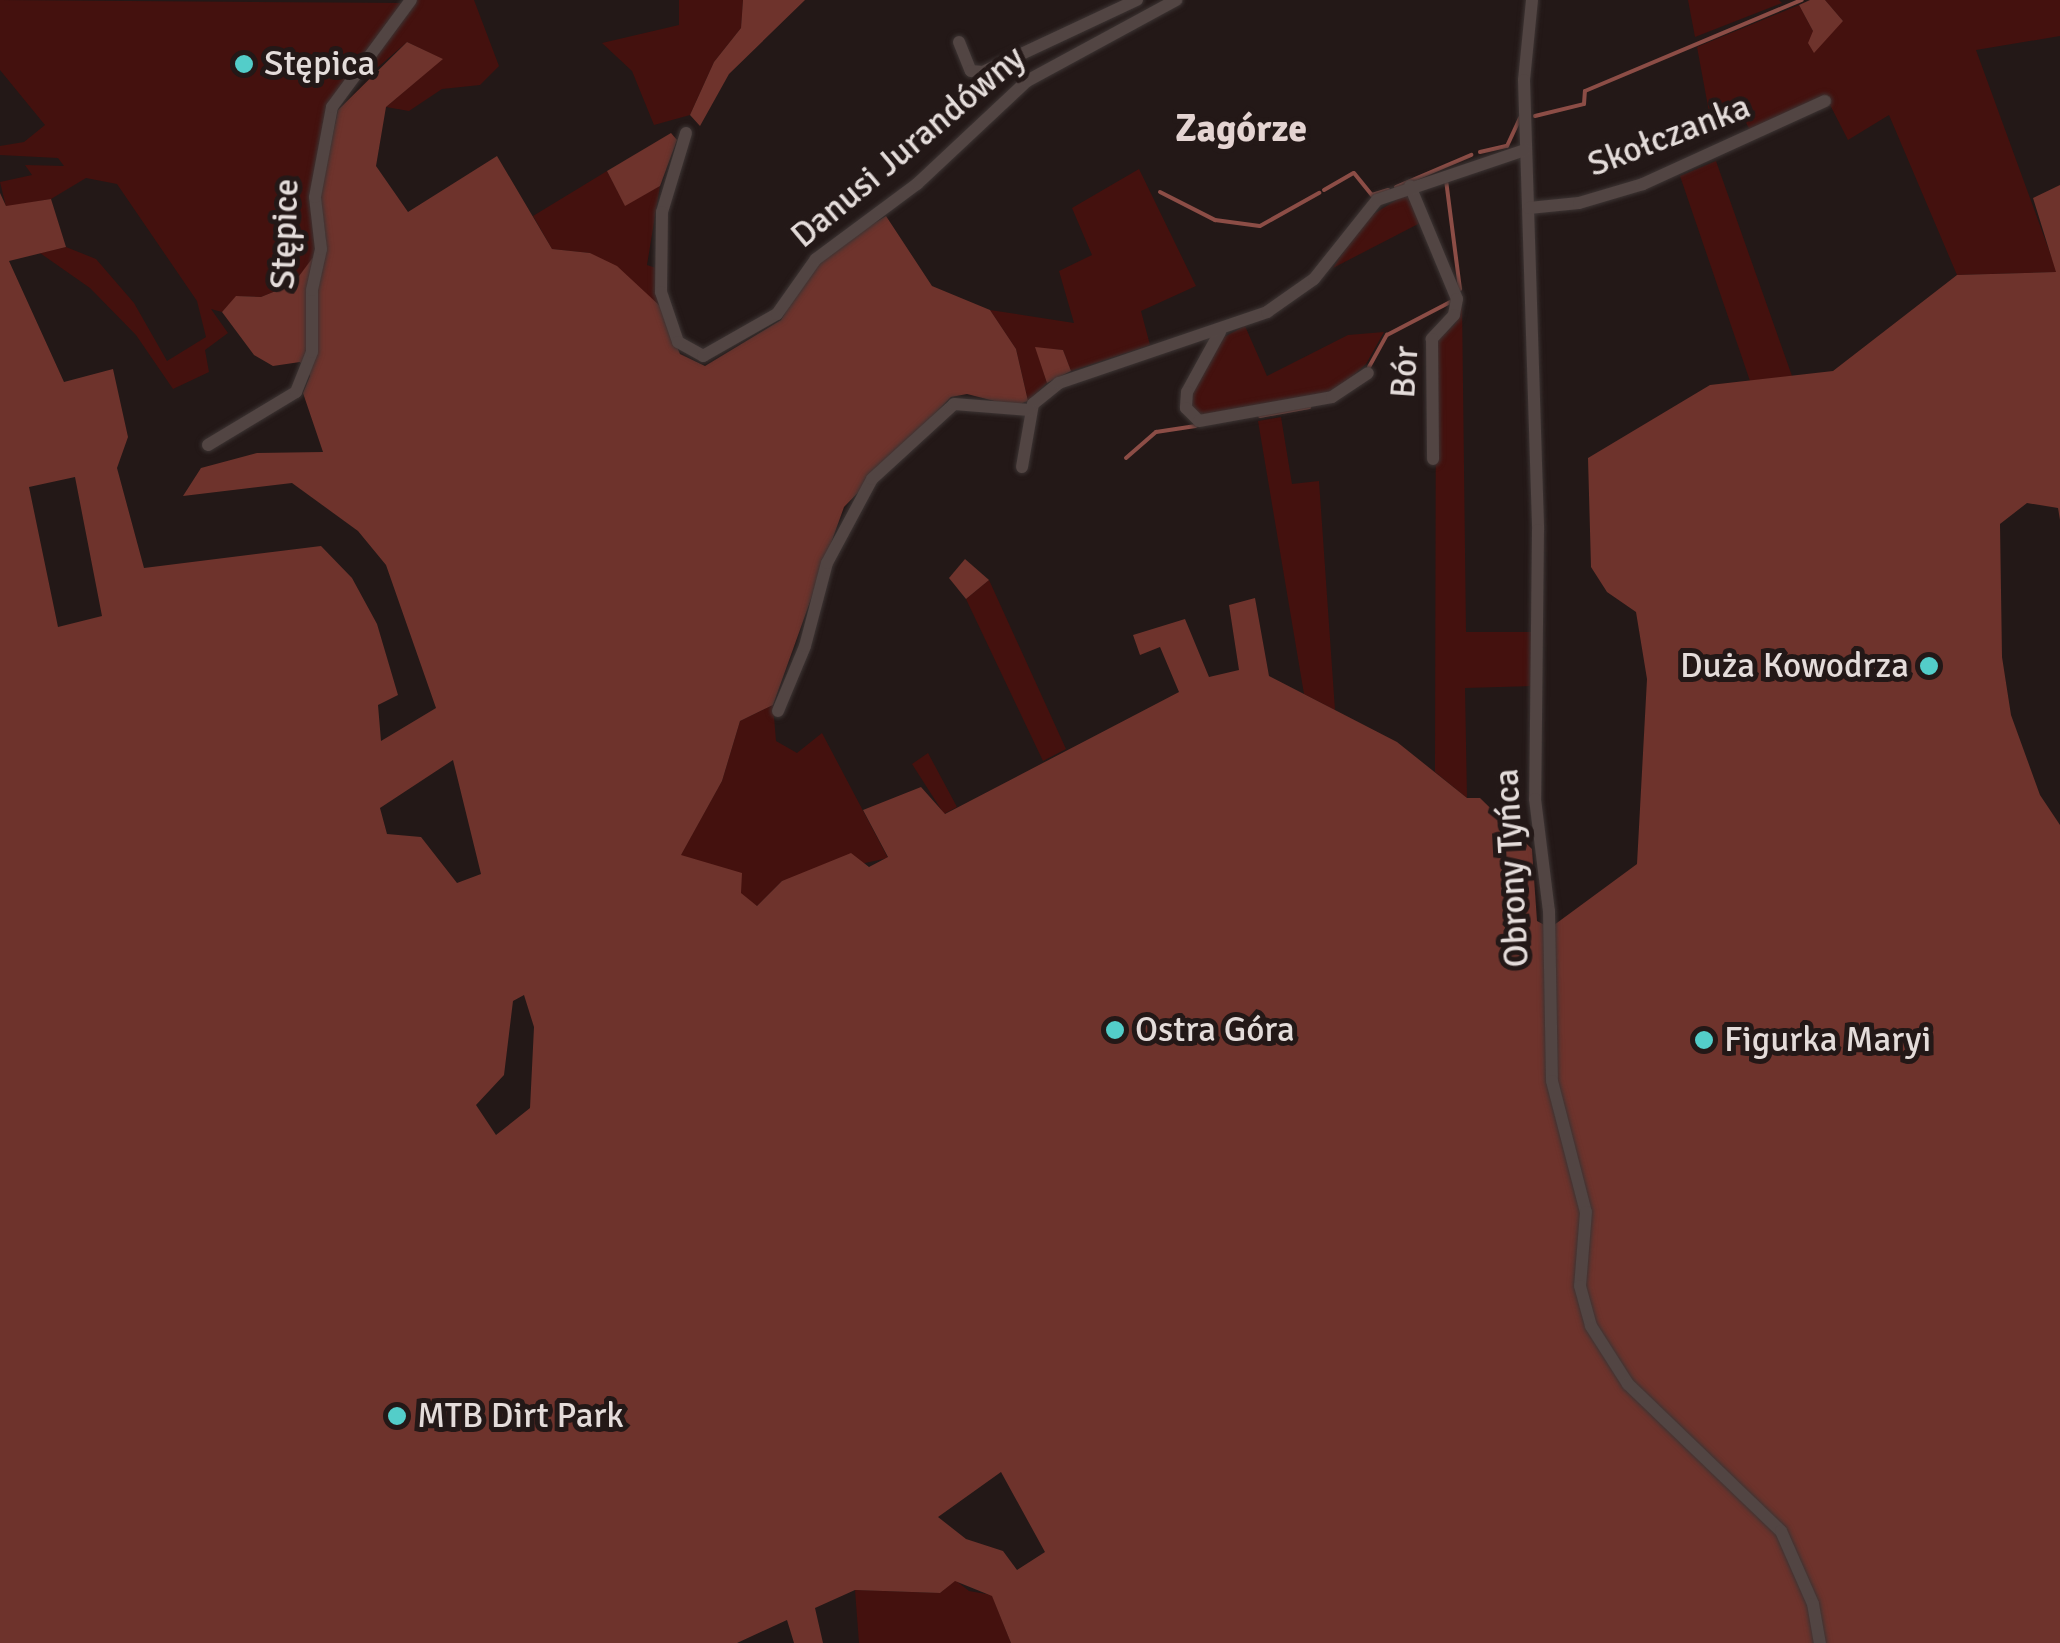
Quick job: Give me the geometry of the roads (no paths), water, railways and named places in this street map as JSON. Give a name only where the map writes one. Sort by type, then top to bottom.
[{"type":"street","name":"Stępice","points":[[208,445],[296,392],[312,352],[312,290],[321,249],[315,197],[332,107],[411,0]]},
{"type":"street","points":[[959,42],[971,71],[983,72],[1137,0]]},
{"type":"street","name":"Danusi Jurandówny","points":[[686,133],[662,212],[661,292],[678,342],[703,356],[777,314],[816,259],[916,184],[1027,81],[1176,0]]},
{"type":"street","name":"Obrony Tyńca","points":[[1532,0],[1525,150],[1538,530],[1535,799],[1549,911],[1552,1081],[1586,1212],[1580,1286],[1592,1326],[1628,1384],[1781,1531],[1813,1604],[1820,1643]]},
{"type":"street","name":"Skołczanka","points":[[1529,208],[1579,204],[1642,184],[1825,101]]},
{"type":"street","points":[[1022,467],[1030,410],[1045,392],[1077,374],[1220,332],[1294,296],[1377,200],[1525,150]]},
{"type":"street","name":"Bór","points":[[1410,186],[1457,299],[1454,315],[1432,339],[1433,459]]},
{"type":"street","points":[[1220,332],[1187,392],[1186,408],[1200,422],[1332,397],[1368,372]]},
{"type":"street","points":[[778,711],[805,646],[827,563],[872,480],[954,404],[1030,410]]},
{"type":"waterway","points":[[1535,116],[1584,104],[1585,91],[1802,0]]},
{"type":"waterway","points":[[1480,152],[1507,146],[1520,118]]},
{"type":"waterway","points":[[1396,187],[1471,155]]},
{"type":"waterway","points":[[1324,190],[1354,173],[1372,195],[1388,190]]},
{"type":"waterway","points":[[1446,180],[1460,289]]},
{"type":"waterway","points":[[1160,192],[1215,220],[1260,226],[1319,193]]},
{"type":"waterway","points":[[1369,367],[1387,335],[1452,301]]},
{"type":"waterway","points":[[1260,416],[1309,407]]},
{"type":"waterway","points":[[1126,458],[1156,432],[1196,426]]},
{"type":"place","name":"Stępica","points":[[244,64]]},
{"type":"place","name":"Duża Kowodrza","points":[[1929,666]]},
{"type":"place","name":"Ostra Góra","points":[[1115,1030]]},
{"type":"place","name":"Figurka Maryi","points":[[1704,1040]]},
{"type":"place","name":"MTB Dirt Park","points":[[397,1416]]},
{"type":"district","name":"Zagórze","points":[[1241,129]]}]
